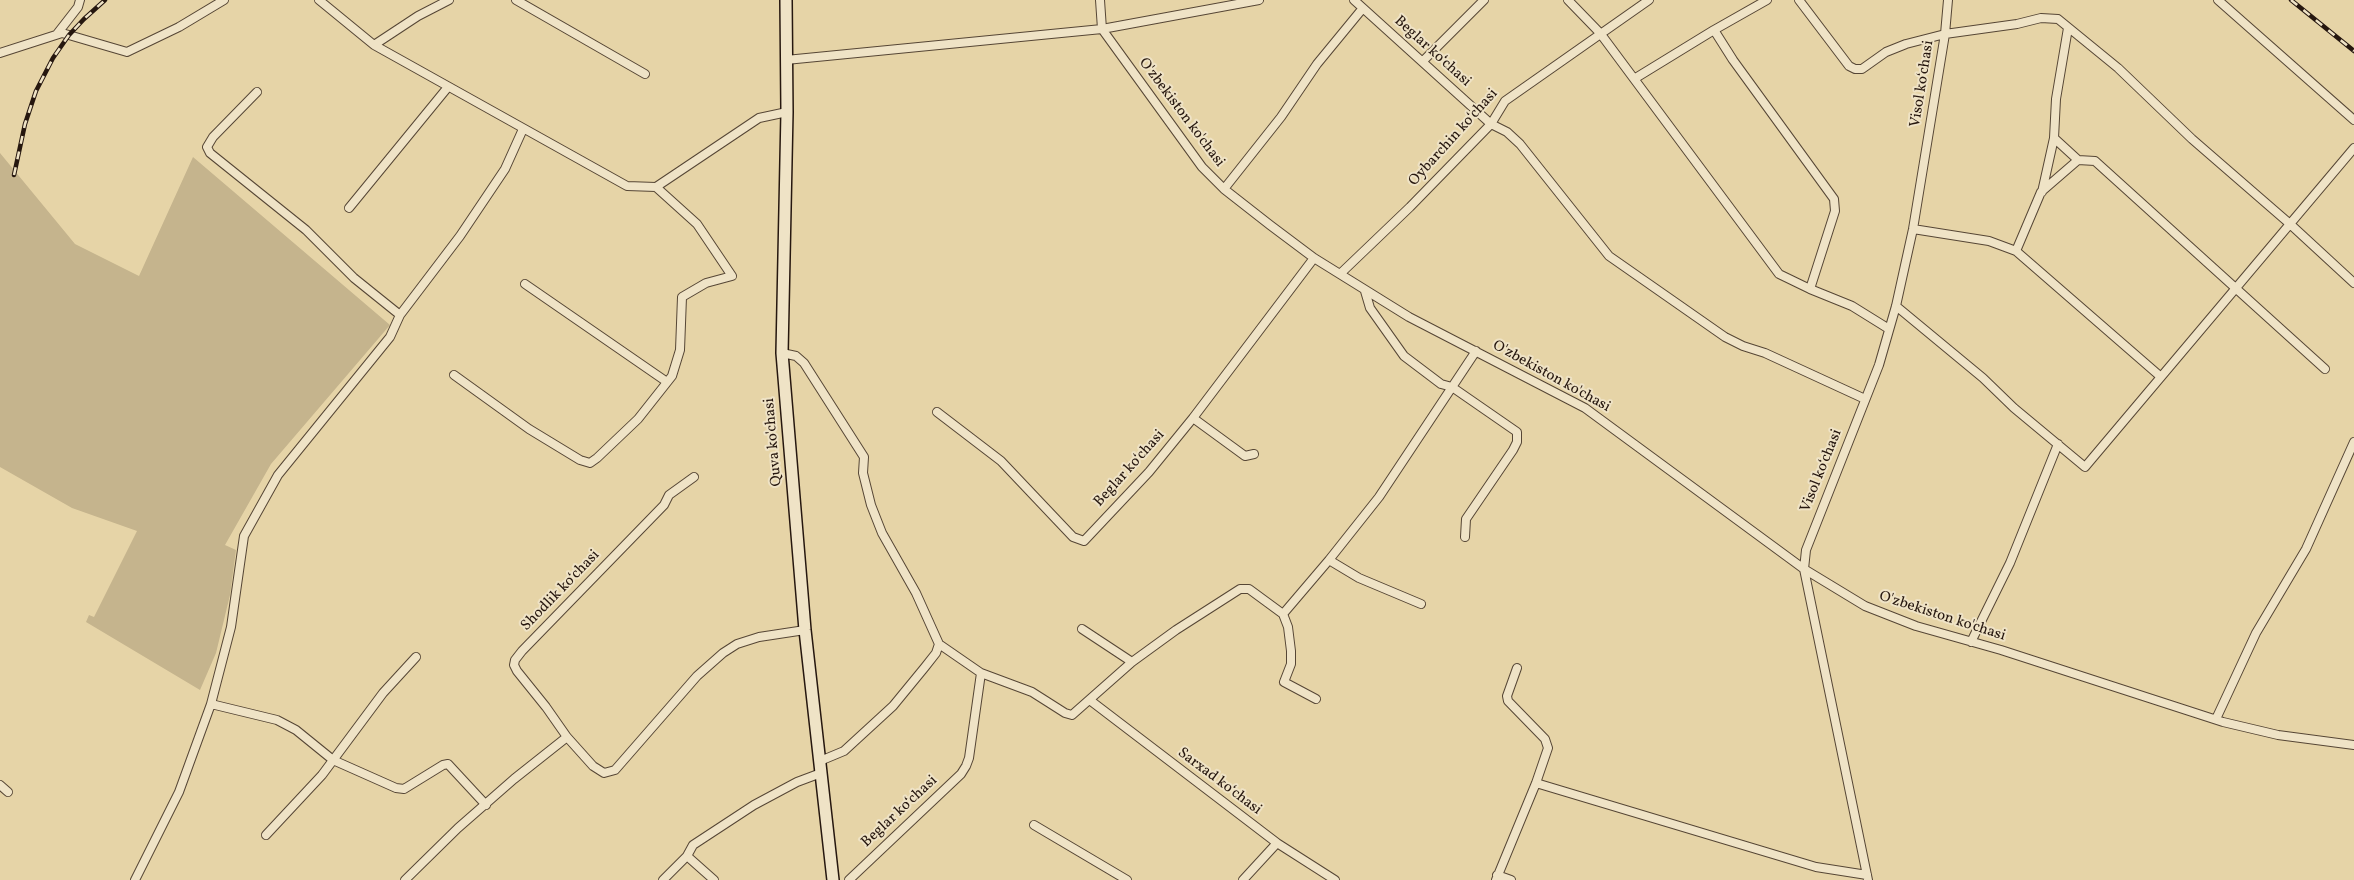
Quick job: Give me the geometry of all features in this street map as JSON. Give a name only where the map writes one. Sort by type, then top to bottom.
[{"type":"main road","name":"Quva ko'chasi","points":[[786,0],[787,112],[782,353],[805,630],[833,880]]},
{"type":"street","points":[[57,34],[78,7],[80,0]]},
{"type":"street","points":[[0,53],[62,33],[127,52],[179,27],[224,0]]},
{"type":"street","points":[[319,0],[374,45],[627,186],[656,187],[759,118],[787,112]]},
{"type":"street","points":[[374,45],[418,16],[449,0]]},
{"type":"street","points":[[516,0],[645,74]]},
{"type":"street","points":[[1100,0],[1102,29]]},
{"type":"street","points":[[786,60],[1102,29],[1259,0]]},
{"type":"street","name":"Beglar koʻchasi","points":[[1354,0],[1490,124],[1506,132],[1520,144],[1609,256],[1725,337],[1743,346],[1765,353],[1865,399]]},
{"type":"street","points":[[1423,61],[1484,0]]},
{"type":"street","points":[[1568,0],[1600,33],[1780,274],[1810,289],[1852,306],[1889,329]]},
{"type":"street","name":"Oybarchin koʻchasi","points":[[1340,274],[1410,207],[1490,124],[1505,101],[1649,0]]},
{"type":"street","points":[[1634,79],[1767,0]]},
{"type":"street","points":[[1799,0],[1849,66],[1854,69],[1862,69],[1886,52],[1906,44],[1945,34],[1948,0]]},
{"type":"street","points":[[2218,0],[2354,120]]},
{"type":"street","points":[[1224,189],[1281,117],[1317,64],[1363,8]]},
{"type":"street","name":"Visol koʻchasi","points":[[1804,569],[1806,550],[1812,531],[1879,365],[1896,306],[1913,229],[1945,34],[2017,24],[2041,18],[2058,19],[2118,68],[2192,140],[2290,224],[2354,283]]},
{"type":"street","points":[[2016,251],[2042,192],[2054,138],[2056,99],[2068,28]]},
{"type":"street","name":"O'zbekiston ko'chasi","points":[[1102,29],[1202,167],[1224,189],[1314,258],[1409,317],[1593,414],[1804,569],[1865,606],[1916,626],[2216,719],[2278,735],[2354,745]]},
{"type":"street","points":[[1714,30],[1733,60],[1834,200],[1835,211],[1810,289]]},
{"type":"street","points":[[349,208],[448,87]]},
{"type":"street","points":[[258,92],[213,137],[207,147],[210,153],[306,230],[354,278],[400,315]]},
{"type":"street","points":[[135,880],[177,798],[211,704],[230,627],[244,536],[278,475],[390,337],[400,315],[460,236],[505,169],[523,129]]},
{"type":"street","points":[[2054,138],[2078,160],[2095,161],[2324,369]]},
{"type":"street","points":[[1896,306],[1983,378],[2014,408],[2085,467],[2354,148]]},
{"type":"street","points":[[2042,192],[2078,160]]},
{"type":"street","points":[[454,375],[529,429],[585,462],[590,463],[597,458],[638,419],[672,376],[680,350],[682,297],[706,283],[732,276],[697,224],[656,187]]},
{"type":"street","points":[[1913,229],[1989,241],[2016,251],[2161,377]]},
{"type":"street","name":"Beglar koʻchasi","points":[[937,412],[1001,461],[1080,541],[1088,537],[1149,472],[1193,418],[1314,258]]},
{"type":"street","points":[[525,284],[667,382]]},
{"type":"street","points":[[1365,291],[1370,308],[1404,356],[1441,384],[1452,387],[1514,428],[1518,436],[1513,450],[1466,519],[1465,537]]},
{"type":"street","points":[[1283,614],[1379,497],[1476,351]]},
{"type":"street","points":[[782,353],[796,356],[804,363],[832,410],[858,445],[864,457],[865,481],[879,526],[916,593],[939,644],[981,673],[1032,692],[1068,714],[1076,713],[1132,662],[1176,630],[1243,588],[1252,590],[1283,614],[1288,627],[1291,651],[1291,664],[1284,682],[1316,698]]},
{"type":"street","points":[[1193,418],[1245,456],[1254,454]]},
{"type":"street","points":[[2216,719],[2256,633],[2306,548],[2354,442]]},
{"type":"street","points":[[1970,642],[2010,563],[2058,444]]},
{"type":"street","name":"Shodlik koʻchasi","points":[[694,478],[669,495],[664,505],[516,660],[514,665],[517,671],[567,737],[593,766],[604,773],[615,770],[697,676],[723,652],[737,644],[759,637],[805,630]]},
{"type":"street","points":[[1329,560],[1359,578],[1421,604]]},
{"type":"street","points":[[1536,783],[1816,866],[1867,878],[1804,569]]},
{"type":"street","points":[[1082,629],[1132,662]]},
{"type":"street","points":[[820,761],[844,750],[893,706],[925,667],[936,652],[939,644]]},
{"type":"street","points":[[266,835],[333,760],[383,693],[416,657]]},
{"type":"street","points":[[1511,880],[1496,878],[1536,783],[1548,748],[1548,743],[1508,701],[1507,696],[1518,668]]},
{"type":"street","name":"Beglar koʻchasi","points":[[849,880],[960,774],[966,766],[969,758],[981,673]]},
{"type":"street","name":"Sarxad koʻchasi","points":[[1090,701],[1277,843],[1330,879]]},
{"type":"street","points":[[211,704],[277,720],[296,730],[333,760],[401,789],[448,764],[486,805]]},
{"type":"street","points":[[405,880],[458,828],[514,778],[567,737]]},
{"type":"street","points":[[663,880],[687,856],[693,845],[754,804],[796,782],[821,774]]},
{"type":"street","points":[[0,785],[8,792]]},
{"type":"street","points":[[1034,825],[1127,880]]},
{"type":"street","points":[[1243,880],[1277,843]]},
{"type":"street","points":[[687,856],[714,880]]},
{"type":"shaded area","points":[[0,153],[75,244],[139,276],[193,157],[390,325],[271,464],[225,545],[236,550],[230,595],[216,653],[200,690],[86,622],[89,615],[94,617],[137,531],[72,508],[0,467]]},
{"type":"railway","points":[[14,175],[25,124],[36,91],[53,58],[69,35],[105,0]]},
{"type":"railway","points":[[2291,0],[2354,51]]}]
